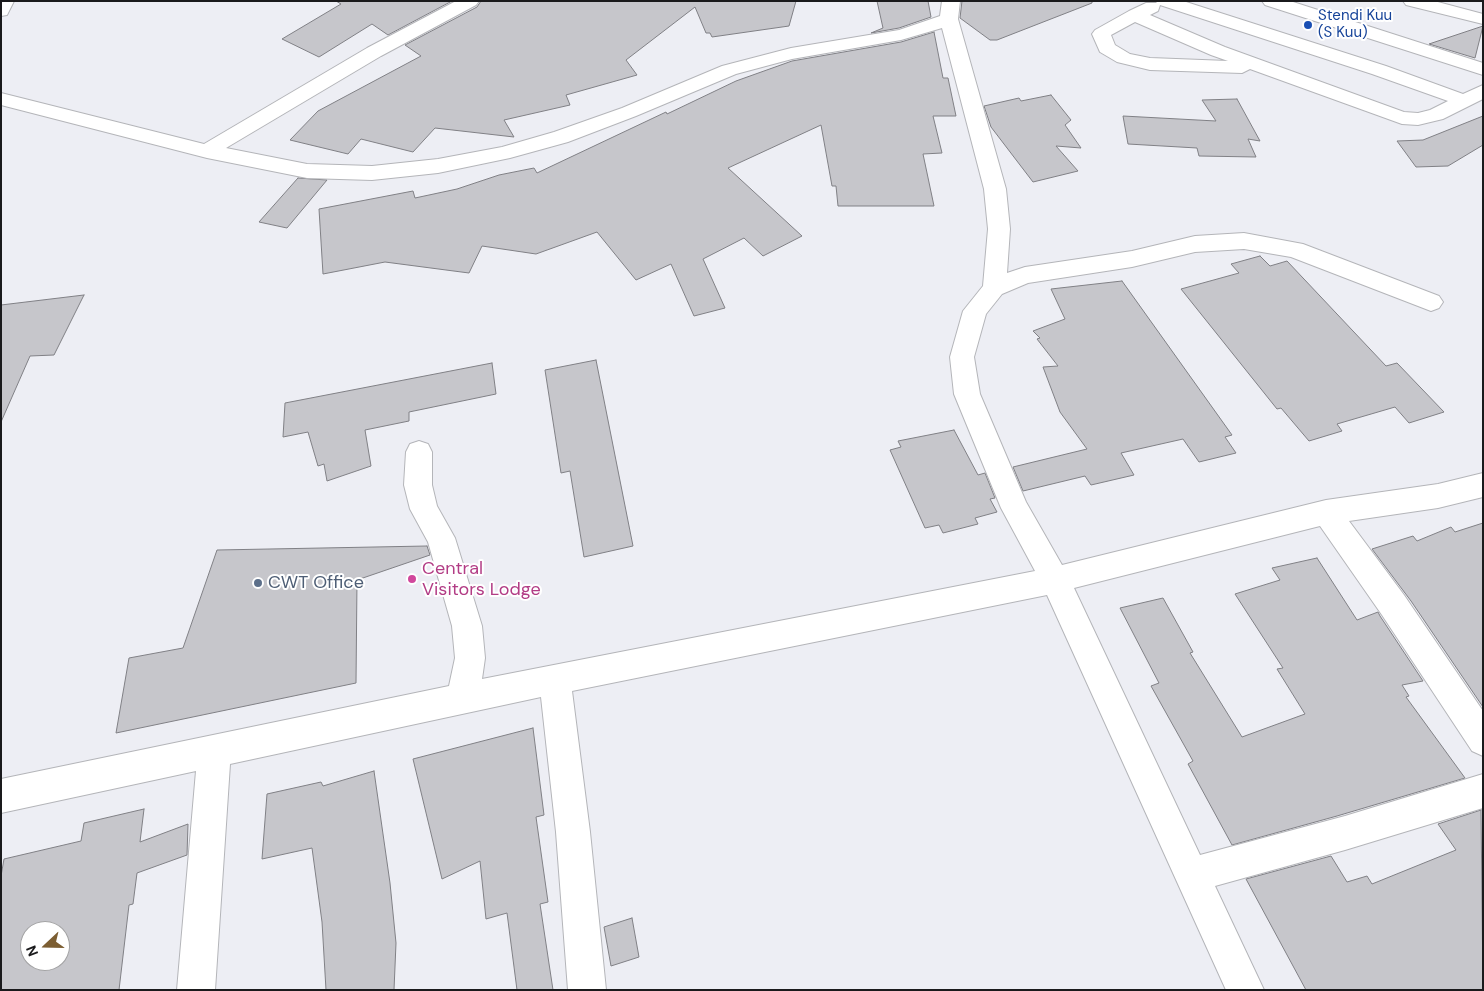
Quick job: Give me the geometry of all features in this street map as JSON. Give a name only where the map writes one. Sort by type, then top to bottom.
[{"type":"street","points":[[1,11],[5,1]]},
{"type":"street","points":[[207,151],[374,52],[470,1]]},
{"type":"street","points":[[1264,68],[1150,64],[1124,58],[1107,48],[1101,34],[1110,27],[1164,1],[1380,70],[1465,101]]},
{"type":"street","points":[[1271,1],[1483,68]]},
{"type":"street","points":[[1412,1],[1483,19]]},
{"type":"street","points":[[1,99],[207,151],[307,171],[372,173],[438,166],[503,153],[561,137],[629,112],[729,70],[792,54],[901,35],[950,10],[995,189],[999,229],[994,288]]},
{"type":"street","points":[[1135,15],[1264,68],[1402,118],[1436,115],[1483,91]]},
{"type":"street","points":[[1245,990],[1056,580],[1015,508],[967,394],[962,357],[975,311],[994,288],[1025,275],[1077,270],[1132,260],[1195,244],[1244,241],[1295,250],[1431,302]]},
{"type":"street","points":[[419,452],[418,485],[424,509],[441,538],[460,594],[467,626],[470,658],[463,698]]},
{"type":"street","points":[[1,796],[555,679],[1056,580],[1326,512],[1438,496],[1483,485]]},
{"type":"street","points":[[1326,512],[1394,606],[1483,740]]},
{"type":"street","points":[[555,679],[573,832],[587,990]]},
{"type":"street","points":[[196,990],[214,751]]},
{"type":"street","points":[[1192,875],[1345,833],[1483,791]]},
{"type":"building","points":[[336,1],[452,1],[388,35],[372,24],[319,57],[282,39],[341,4]]},
{"type":"building","points":[[481,1],[796,1],[789,26],[712,37],[710,33],[706,33],[695,7],[626,60],[637,75],[566,95],[570,105],[504,120],[514,137],[435,128],[413,152],[361,139],[348,154],[290,140],[318,111],[421,56],[405,45],[477,7]]},
{"type":"building","points":[[877,1],[928,1],[931,17],[899,28],[871,33],[883,28]]},
{"type":"building","points":[[962,1],[1092,1],[1092,3],[997,40],[990,40],[960,18]]},
{"type":"building","points":[[1483,26],[1475,58],[1429,44]]},
{"type":"building","points":[[934,32],[943,78],[948,78],[956,116],[933,116],[942,153],[923,154],[934,206],[838,206],[836,186],[832,186],[821,125],[728,168],[802,236],[763,256],[744,238],[703,259],[725,308],[694,316],[671,264],[636,280],[597,232],[536,254],[482,246],[469,273],[385,262],[323,274],[319,209],[413,191],[415,198],[457,189],[499,175],[534,168],[537,173],[736,81],[792,61],[901,42]]},
{"type":"building","points":[[1051,95],[1071,120],[1065,125],[1081,148],[1056,146],[1078,171],[1033,182],[991,127],[984,106],[1019,98],[1021,101]]},
{"type":"building","points":[[1237,99],[1260,141],[1248,139],[1256,157],[1199,156],[1197,148],[1128,144],[1123,116],[1216,121],[1202,100]]},
{"type":"building","points":[[1483,116],[1483,145],[1448,166],[1416,167],[1397,141],[1423,140]]},
{"type":"building","points":[[298,178],[327,180],[287,228],[259,222]]},
{"type":"building","points":[[1260,256],[1270,266],[1287,261],[1386,366],[1397,363],[1444,412],[1409,423],[1395,407],[1337,424],[1342,431],[1309,441],[1281,408],[1277,409],[1181,289],[1239,273],[1231,264]]},
{"type":"building","points":[[1122,281],[1232,435],[1225,437],[1236,453],[1199,462],[1183,439],[1121,453],[1134,475],[1091,485],[1085,476],[1023,491],[1013,467],[1087,449],[1060,412],[1043,367],[1058,366],[1037,339],[1040,338],[1033,331],[1065,319],[1051,289]]},
{"type":"building","points":[[84,295],[54,355],[30,356],[1,422],[1,305]]},
{"type":"building","points":[[596,360],[633,546],[584,557],[570,471],[561,473],[545,370]]},
{"type":"building","points":[[492,363],[496,394],[409,412],[409,421],[365,430],[371,466],[327,481],[324,464],[318,466],[308,432],[283,437],[285,403]]},
{"type":"building","points":[[954,430],[978,475],[985,473],[995,498],[990,499],[997,512],[975,518],[978,524],[943,533],[939,525],[925,528],[890,450],[901,447],[898,441]]},
{"type":"building","points":[[1483,523],[1483,707],[1411,601],[1372,549],[1413,536],[1417,541],[1451,527],[1455,532]]},
{"type":"building","points":[[427,546],[430,555],[357,580],[356,683],[116,733],[129,658],[183,648],[217,550]]},
{"type":"building","points":[[1317,558],[1357,620],[1378,612],[1423,681],[1402,685],[1409,696],[1406,697],[1465,778],[1232,845],[1188,764],[1193,761],[1151,686],[1159,683],[1120,608],[1163,598],[1193,652],[1190,653],[1242,737],[1305,714],[1277,669],[1283,668],[1235,594],[1280,580],[1272,568]]},
{"type":"building","points":[[533,728],[544,815],[536,817],[548,902],[540,904],[553,990],[517,990],[507,913],[486,919],[480,861],[442,879],[413,759]]},
{"type":"building","points":[[374,771],[390,883],[396,943],[394,990],[326,990],[322,922],[312,848],[262,859],[267,794],[321,782],[323,786]]},
{"type":"building","points":[[144,809],[140,842],[188,824],[187,855],[137,873],[133,904],[129,905],[119,990],[1,990],[1,876],[4,859],[81,841],[84,823]]},
{"type":"building","points":[[1481,810],[1483,990],[1306,990],[1246,879],[1331,856],[1347,882],[1367,876],[1372,884],[1456,850],[1438,824]]},
{"type":"building","points":[[632,918],[639,957],[611,966],[604,927]]},
{"type":"place","name":"Stendi Kuu (S Kuu)","points":[[1308,25]]},
{"type":"place","name":"Central Visitors Lodge","points":[[412,579]]},
{"type":"place","name":"CWT Office","points":[[258,583]]}]
